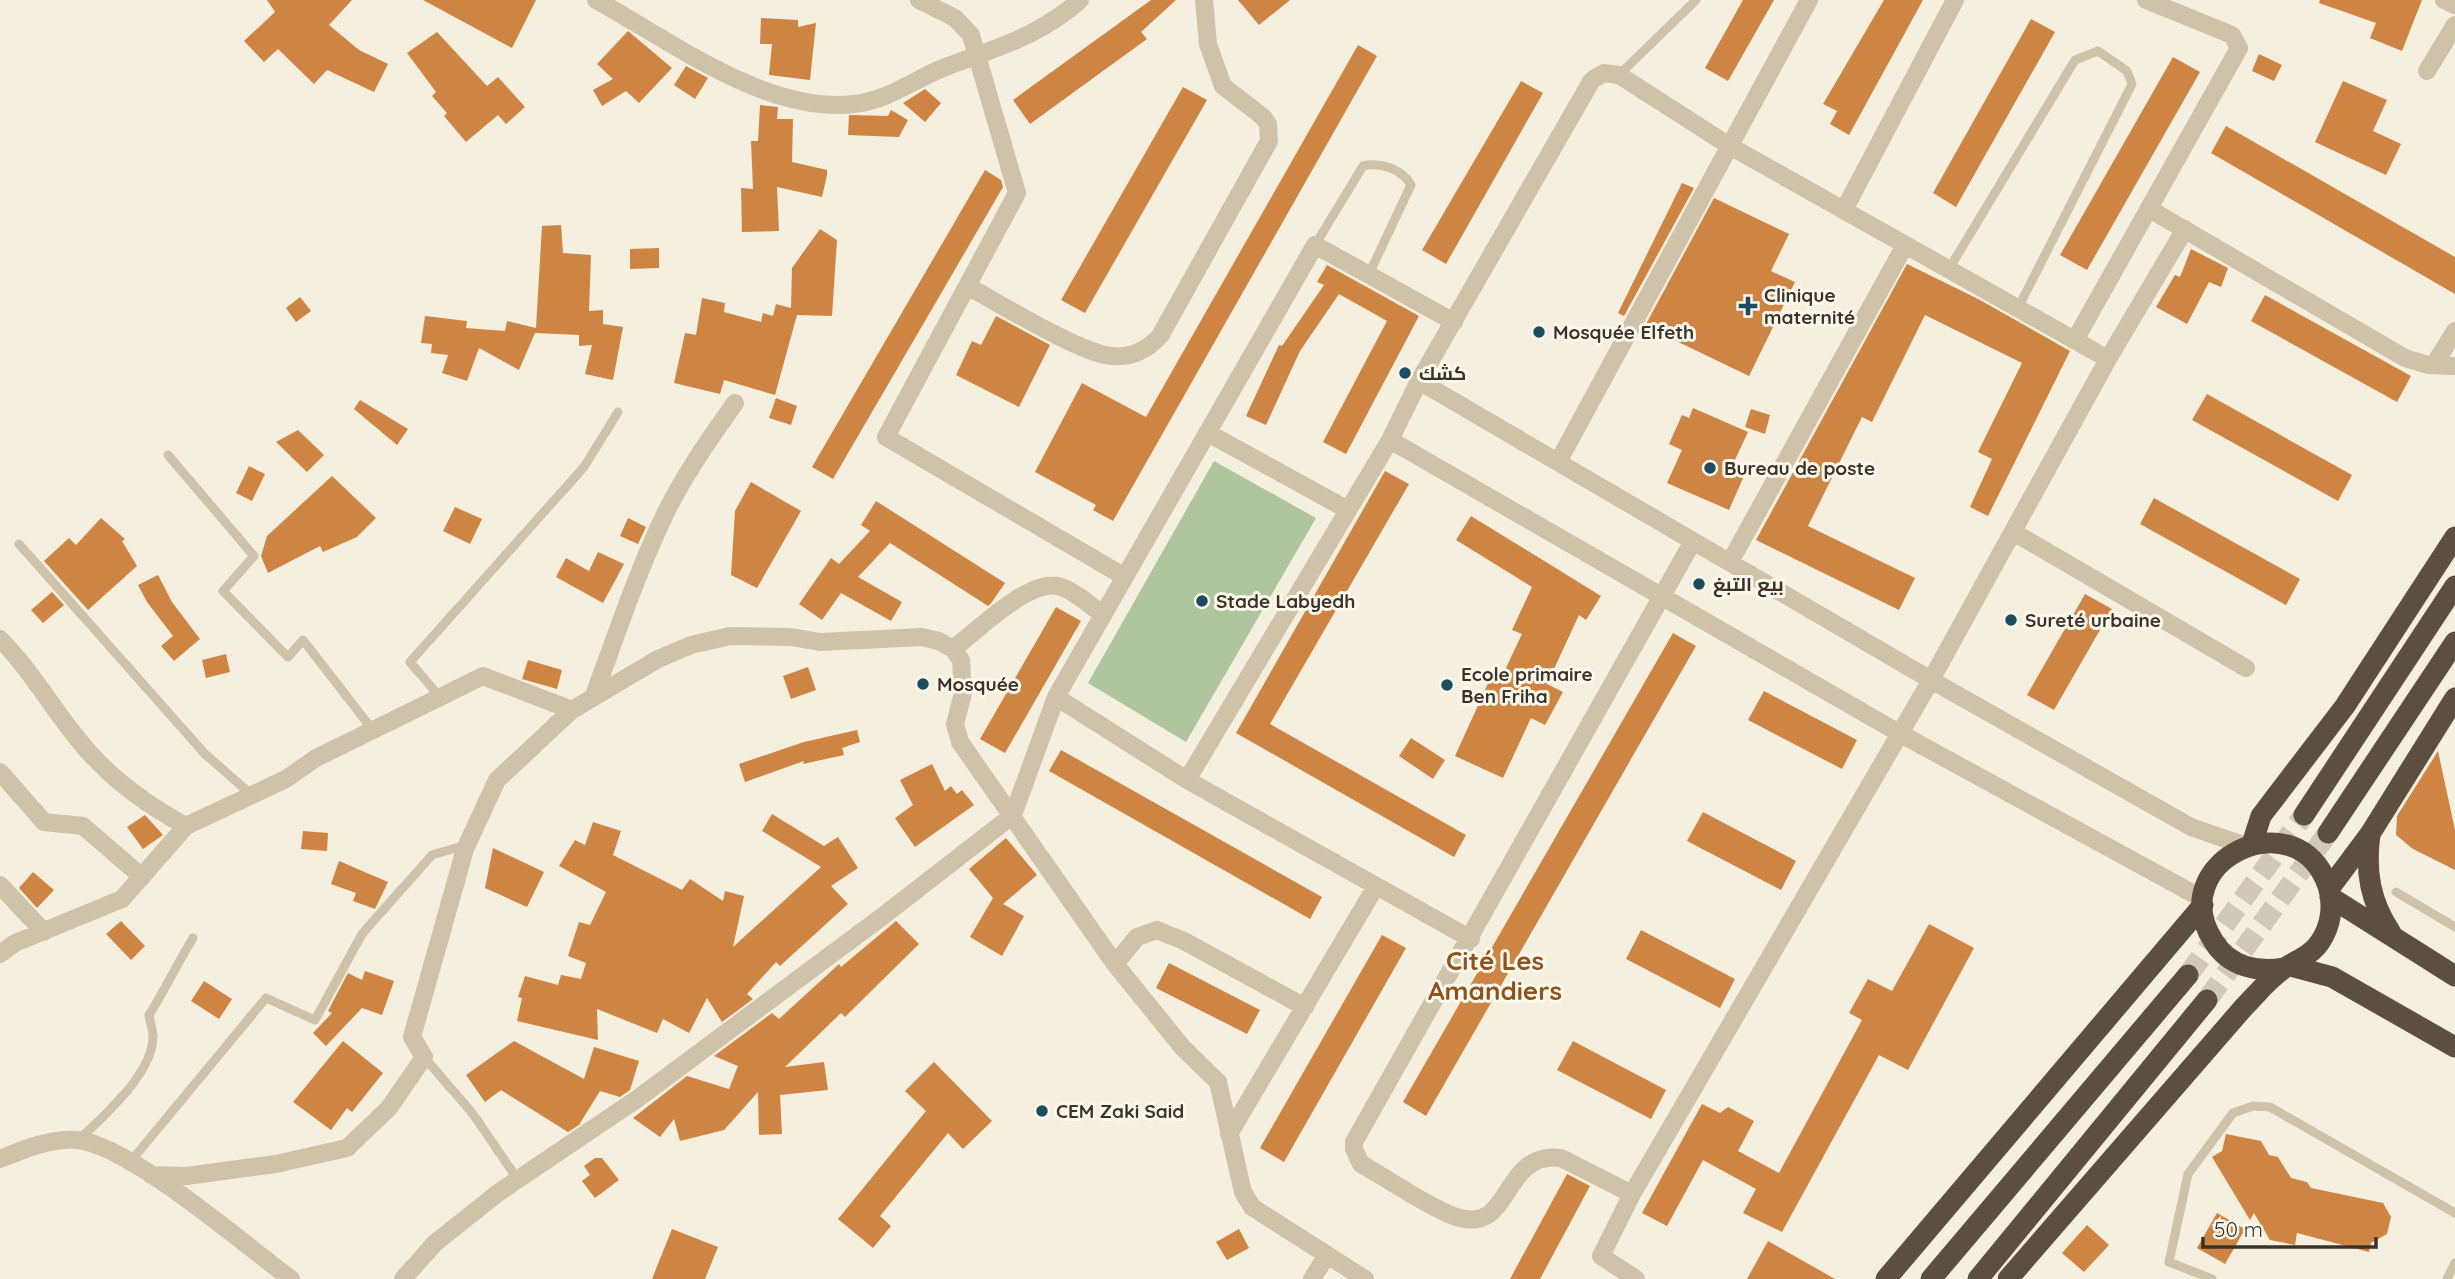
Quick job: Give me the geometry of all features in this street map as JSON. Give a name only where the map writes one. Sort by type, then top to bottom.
[{"type":"highway","points":[[2249,845],[2261,816],[2345,706],[2455,537]]},
{"type":"highway","points":[[2304,815],[2455,586]]},
{"type":"highway","points":[[2328,834],[2455,642]]},
{"type":"highway","points":[[2330,893],[2455,698]]},
{"type":"highway","points":[[2370,834],[2367,862],[2370,889],[2379,915],[2394,938]]},
{"type":"highway","points":[[1886,1279],[2203,902],[2214,870],[2228,856],[2249,845],[2276,843],[2299,851],[2318,867],[2330,893],[2330,921],[2320,943],[2288,967],[2244,1007],[2008,1279]]},
{"type":"highway","points":[[2330,893],[2455,976]]},
{"type":"highway","points":[[2203,902],[2208,934],[2227,957],[2254,969],[2288,967],[2332,977],[2455,1047]]},
{"type":"highway","points":[[1931,1279],[2188,975]]},
{"type":"highway","points":[[2244,1007],[2259,996],[2285,984],[2332,977]]},
{"type":"highway","points":[[1978,1279],[2207,1000]]},
{"type":"street","points":[[596,0],[720,71],[768,91],[810,103],[854,104],[889,96],[936,71],[997,51],[1062,16],[1080,0]]},
{"type":"street","points":[[919,0],[964,26],[971,35],[1017,193],[886,437],[1125,577]]},
{"type":"street","points":[[967,286],[1095,353],[1133,355],[1149,348],[1160,336],[1269,141],[1268,124],[1263,117],[1223,86],[1208,44],[1203,0]]},
{"type":"street","points":[[1558,462],[1809,0]]},
{"type":"street","points":[[1844,210],[1955,0]]},
{"type":"street","points":[[2075,340],[2151,210],[2239,48],[2232,35],[2146,0]]},
{"type":"street","points":[[2444,0],[2455,5]]},
{"type":"street","points":[[2427,71],[2455,25]]},
{"type":"street","points":[[1187,779],[1390,440],[1419,381],[1592,80],[1604,73],[1619,75],[1728,145],[2109,359]]},
{"type":"street","points":[[2151,210],[2405,358],[2428,365],[2435,363],[2455,366]]},
{"type":"street","points":[[1636,1279],[1601,1256],[1632,1194],[1931,680],[2015,533],[2109,359],[2185,229]]},
{"type":"street","points":[[403,1279],[435,1243],[518,1180],[636,1099],[883,916],[1013,815],[1056,697],[1315,245],[1454,322]]},
{"type":"street","points":[[1730,562],[1905,245]]},
{"type":"street","points":[[2435,363],[2455,331]]},
{"type":"street","points":[[1419,381],[1931,680],[2192,827],[2249,845]]},
{"type":"street","points":[[593,698],[650,546],[698,457],[735,403]]},
{"type":"street","points":[[1208,433],[1348,510]]},
{"type":"street","points":[[1390,440],[1899,733],[2203,902]]},
{"type":"street","points":[[2015,533],[2246,668]]},
{"type":"street","points":[[1632,1194],[1561,1157],[1550,1156],[1539,1159],[1520,1171],[1498,1208],[1479,1219],[1469,1220],[1458,1218],[1361,1164],[1354,1149],[1357,1135],[1471,939],[1693,541]]},
{"type":"street","points":[[953,649],[1025,593],[1043,586],[1061,587],[1103,615]]},
{"type":"street","points":[[151,1175],[186,1176],[212,1173],[276,1164],[347,1148],[389,1108],[424,1057],[412,1037],[466,845],[497,780],[572,710],[658,659],[691,645],[730,636],[772,636],[849,643],[922,637],[953,649],[961,660],[964,678],[956,733],[1115,964],[1183,1048],[1219,1082],[1243,1192],[1252,1207],[1365,1279]]},
{"type":"street","points":[[0,639],[25,665],[78,739],[144,803],[186,826]]},
{"type":"street","points":[[0,954],[15,943],[122,899],[186,826],[252,795],[372,729],[483,676],[572,710]]},
{"type":"street","points":[[1056,697],[1187,779],[1471,939]]},
{"type":"street","points":[[0,772],[44,822],[83,826],[142,877]]},
{"type":"street","points":[[0,886],[44,932]]},
{"type":"street","points":[[1229,1134],[1376,886]]},
{"type":"street","points":[[1115,964],[1137,937],[1157,930],[1184,941],[1305,1007]]},
{"type":"street","points":[[0,1158],[37,1146],[79,1140],[115,1151],[291,1279]]},
{"type":"street","points":[[1312,1279],[1327,1255]]},
{"type":"lane","points":[[1619,75],[1696,0]]},
{"type":"lane","points":[[1949,269],[2075,60],[2098,51],[2127,71],[2132,84],[2018,308]]},
{"type":"lane","points":[[1315,245],[1363,166],[1377,163],[1406,176],[1411,185],[1369,274]]},
{"type":"lane","points":[[439,696],[410,662],[526,536],[584,467],[618,412]]},
{"type":"lane","points":[[168,455],[254,556],[223,591],[288,657],[303,640],[372,729]]},
{"type":"lane","points":[[19,544],[205,754],[252,795]]},
{"type":"lane","points":[[131,1161],[267,998],[315,1020],[362,934],[432,855],[466,845]]},
{"type":"lane","points":[[2396,892],[2455,927]]},
{"type":"lane","points":[[79,1140],[123,1097],[147,1058],[153,1037],[149,1015],[170,984],[176,965],[192,938]]},
{"type":"lane","points":[[424,1057],[473,1114],[518,1180]]},
{"type":"lane","points":[[2212,1279],[2169,1262],[2188,1174],[2233,1113],[2253,1106],[2270,1107],[2455,1213]]},
{"type":"lane","points":[[2447,1279],[2455,1263]]},
{"type":"green space","name":"Stade Labyedh","points":[[1214,461],[1316,518],[1186,742],[1088,683]]},
{"type":"building","points":[[267,0],[352,0],[329,25],[359,50],[388,64],[374,92],[327,70],[314,84],[278,49],[264,62],[244,41],[275,12]]},
{"type":"building","points":[[423,0],[536,0],[512,48]]},
{"type":"building","points":[[1151,0],[1176,0],[1141,32],[1147,39],[1030,124],[1013,100]]},
{"type":"building","points":[[1238,0],[1290,0],[1259,25]]},
{"type":"building","points":[[1743,0],[1774,0],[1728,81],[1705,68]]},
{"type":"building","points":[[1884,0],[1923,0],[1849,135],[1830,124],[1837,111],[1823,104]]},
{"type":"building","points":[[2320,0],[2422,0],[2402,51],[2370,38],[2376,23],[2319,3]]},
{"type":"building","points":[[761,18],[798,20],[798,27],[816,23],[810,80],[769,75],[772,44],[760,44]]},
{"type":"building","points":[[2031,19],[2055,32],[1956,207],[1933,193]]},
{"type":"building","points":[[628,31],[672,68],[639,103],[626,91],[602,106],[593,90],[613,79],[597,64]]},
{"type":"building","points":[[437,32],[487,86],[498,77],[525,107],[506,124],[498,115],[466,142],[444,116],[447,113],[432,96],[436,92],[407,53]]},
{"type":"building","points":[[1358,45],[1377,56],[1113,521],[1093,510],[1096,505],[1035,472],[1082,383],[1146,417]]},
{"type":"building","points":[[2259,54],[2282,65],[2274,81],[2252,71]]},
{"type":"building","points":[[2173,57],[2200,72],[2087,270],[2060,255]]},
{"type":"building","points":[[686,66],[708,78],[695,99],[674,85]]},
{"type":"building","points":[[1521,81],[1543,93],[1446,264],[1422,250]]},
{"type":"building","points":[[2343,81],[2387,100],[2373,131],[2401,144],[2386,175],[2315,142]]},
{"type":"building","points":[[1183,87],[1207,100],[1085,313],[1061,300]]},
{"type":"building","points":[[925,89],[941,103],[925,122],[903,103]]},
{"type":"building","points":[[760,105],[778,107],[777,119],[793,119],[792,162],[827,170],[827,175],[822,197],[777,187],[779,231],[742,232],[741,188],[753,189],[751,141],[758,141]]},
{"type":"building","points":[[891,110],[908,120],[899,137],[848,135],[849,115],[888,116]]},
{"type":"building","points":[[2226,126],[2455,257],[2455,294],[2211,153]]},
{"type":"building","points":[[985,170],[1001,180],[1003,187],[833,479],[812,467]]},
{"type":"building","points":[[1682,183],[1694,188],[1624,316],[1618,313]]},
{"type":"building","points":[[1714,198],[1789,234],[1771,271],[1795,282],[1749,376],[1645,326]]},
{"type":"building","points":[[561,225],[563,253],[591,255],[589,311],[603,310],[603,324],[623,327],[613,380],[585,374],[592,345],[579,346],[579,335],[535,333],[519,370],[479,348],[467,381],[442,373],[448,355],[431,353],[432,344],[421,343],[425,316],[467,321],[466,328],[505,331],[507,321],[536,328],[542,226]]},
{"type":"building","points":[[820,229],[837,240],[832,316],[797,315],[775,395],[724,380],[720,394],[674,383],[685,333],[696,335],[702,298],[725,303],[724,312],[761,322],[763,313],[773,316],[776,304],[791,308],[792,268]]},
{"type":"building","points":[[659,248],[659,268],[630,269],[630,249]]},
{"type":"building","points":[[2191,249],[2228,268],[2221,287],[2209,282],[2187,324],[2156,307],[2175,275],[2180,277]]},
{"type":"building","points":[[1907,264],[1980,300],[2070,351],[1988,516],[1970,507],[1992,459],[1978,452],[2022,363],[1925,315],[1872,422],[1862,417],[1808,526],[1915,578],[1899,610],[1756,540]]},
{"type":"building","points":[[1327,265],[1419,316],[1346,454],[1323,442],[1387,321],[1339,294],[1300,351],[1266,425],[1246,416],[1279,345],[1282,346],[1324,285],[1317,282]]},
{"type":"building","points":[[2265,295],[2411,376],[2397,402],[2251,321]]},
{"type":"building","points":[[300,297],[311,311],[296,322],[286,308]]},
{"type":"building","points":[[996,316],[1050,345],[1019,407],[956,375],[972,341],[981,345]]},
{"type":"building","points":[[2207,394],[2352,475],[2338,501],[2192,420]]},
{"type":"building","points":[[776,398],[797,406],[791,425],[769,418]]},
{"type":"building","points":[[360,400],[408,429],[397,445],[354,409]]},
{"type":"building","points":[[1693,408],[1748,432],[1734,462],[1747,469],[1729,510],[1667,483],[1682,450],[1669,444],[1682,415],[1689,418]]},
{"type":"building","points":[[1751,409],[1770,415],[1765,434],[1745,427]]},
{"type":"building","points":[[298,430],[324,455],[307,472],[276,442]]},
{"type":"building","points":[[249,466],[265,474],[252,501],[236,493]]},
{"type":"building","points":[[1385,471],[1409,484],[1270,724],[1466,835],[1454,857],[1236,733]]},
{"type":"building","points":[[332,476],[376,518],[357,537],[323,552],[320,546],[268,573],[261,556],[267,536]]},
{"type":"building","points":[[751,482],[801,511],[757,588],[731,575],[735,511]]},
{"type":"building","points":[[2154,498],[2300,579],[2286,605],[2140,524]]},
{"type":"building","points":[[876,501],[1005,583],[992,602],[988,606],[890,543],[858,577],[902,602],[891,621],[841,593],[822,620],[799,604],[831,558],[839,564],[870,531],[861,525]]},
{"type":"building","points":[[455,507],[482,519],[470,544],[443,531]]},
{"type":"building","points":[[1471,516],[1601,596],[1586,620],[1579,615],[1547,684],[1563,692],[1545,725],[1531,718],[1503,778],[1455,756],[1495,668],[1504,672],[1522,634],[1512,630],[1532,587],[1456,540]]},
{"type":"building","points":[[101,518],[125,539],[122,541],[137,566],[88,610],[44,561],[69,538],[76,545]]},
{"type":"building","points":[[628,518],[646,527],[638,544],[620,536]]},
{"type":"building","points":[[598,552],[624,564],[603,603],[556,577],[566,558],[589,571]]},
{"type":"building","points":[[158,575],[172,602],[200,639],[174,661],[161,646],[173,636],[147,602],[138,585]]},
{"type":"building","points":[[52,592],[64,605],[43,623],[31,610]]},
{"type":"building","points":[[2085,594],[2112,609],[2054,710],[2027,695]]},
{"type":"building","points":[[1056,607],[1081,621],[1005,753],[980,739]]},
{"type":"building","points":[[1673,633],[1696,646],[1426,1116],[1403,1102]]},
{"type":"building","points":[[226,654],[230,672],[206,678],[202,660]]},
{"type":"building","points":[[528,660],[562,670],[557,689],[522,679]]},
{"type":"building","points":[[808,667],[816,690],[791,699],[783,676]]},
{"type":"building","points":[[1764,691],[1857,740],[1842,769],[1748,720]]},
{"type":"building","points":[[857,730],[860,742],[842,748],[844,755],[803,764],[804,761],[745,782],[739,764],[804,742]]},
{"type":"building","points":[[1411,738],[1445,760],[1433,779],[1399,756]]},
{"type":"building","points":[[1061,750],[1322,897],[1310,919],[1049,771]]},
{"type":"building","points":[[2438,751],[2455,830],[2455,870],[2413,849],[2396,835],[2397,816]]},
{"type":"building","points":[[932,764],[945,791],[951,786],[957,794],[962,790],[974,805],[915,847],[895,818],[913,805],[900,780]]},
{"type":"building","points":[[1703,812],[1796,861],[1781,890],[1687,841]]},
{"type":"building","points":[[772,814],[824,846],[838,837],[858,868],[831,886],[848,904],[780,966],[776,962],[747,994],[753,999],[722,1022],[707,998],[689,1033],[663,1019],[657,1033],[597,1009],[598,1040],[517,1021],[522,998],[518,997],[525,976],[558,985],[561,975],[581,979],[586,963],[568,956],[579,922],[590,925],[606,892],[559,866],[575,840],[585,845],[593,822],[621,831],[613,855],[682,890],[690,879],[723,901],[725,891],[744,896],[733,947],[821,867],[762,831]]},
{"type":"building","points":[[145,815],[163,835],[143,849],[127,827]]},
{"type":"building","points":[[303,831],[328,833],[327,851],[301,849]]},
{"type":"building","points":[[1006,838],[1037,875],[1003,904],[1024,916],[1002,956],[970,937],[993,898],[969,869]]},
{"type":"building","points":[[493,848],[544,872],[527,907],[485,888]]},
{"type":"building","points":[[339,861],[388,882],[375,909],[353,901],[356,893],[331,884]]},
{"type":"building","points":[[33,872],[54,890],[37,908],[19,888]]},
{"type":"building","points":[[121,921],[145,946],[131,960],[106,934]]},
{"type":"building","points":[[896,921],[919,944],[845,1017],[841,1013],[785,1067],[824,1062],[828,1090],[780,1095],[782,1134],[759,1135],[758,1092],[724,1130],[680,1141],[674,1119],[660,1137],[633,1118],[687,1076],[729,1089],[738,1066],[714,1056],[772,1013],[779,1019],[839,964],[841,967]]},
{"type":"building","points":[[1929,924],[1974,948],[1908,1070],[1879,1055],[1782,1232],[1743,1213],[1756,1189],[1703,1160],[1667,1226],[1642,1213],[1702,1104],[1720,1113],[1728,1107],[1754,1121],[1738,1151],[1779,1173],[1862,1020],[1849,1013],[1868,979],[1892,991]]},
{"type":"building","points":[[1641,930],[1735,979],[1720,1008],[1626,959]]},
{"type":"building","points":[[1382,935],[1406,948],[1284,1162],[1260,1148]]},
{"type":"building","points":[[1169,963],[1260,1010],[1247,1034],[1156,988]]},
{"type":"building","points":[[365,971],[394,981],[382,1015],[362,1008],[326,1046],[313,1033],[332,1013],[328,1011],[348,973],[362,980]]},
{"type":"building","points":[[204,981],[232,999],[219,1019],[191,1001]]},
{"type":"building","points":[[343,1041],[383,1073],[352,1112],[347,1108],[331,1130],[293,1102]]},
{"type":"building","points":[[514,1041],[584,1079],[594,1047],[639,1061],[630,1090],[620,1097],[600,1091],[579,1125],[568,1132],[501,1090],[485,1102],[466,1075]]},
{"type":"building","points":[[1573,1041],[1666,1090],[1651,1119],[1557,1070]]},
{"type":"building","points":[[934,1062],[992,1121],[963,1149],[948,1133],[880,1216],[891,1226],[873,1248],[838,1219],[926,1111],[905,1091]]},
{"type":"building","points":[[2226,1134],[2261,1141],[2269,1155],[2278,1157],[2291,1178],[2307,1182],[2311,1188],[2383,1203],[2391,1217],[2387,1234],[2371,1243],[2369,1252],[2297,1233],[2295,1245],[2270,1240],[2254,1213],[2250,1220],[2212,1157],[2222,1151]]},
{"type":"building","points":[[595,1158],[602,1158],[619,1180],[595,1198],[582,1181],[590,1175],[584,1166]]},
{"type":"building","points":[[1567,1174],[1590,1186],[1540,1279],[1510,1279]]},
{"type":"building","points":[[2217,1213],[2245,1229],[2225,1264],[2197,1248]]},
{"type":"building","points":[[2087,1225],[2109,1245],[2084,1272],[2062,1253]]},
{"type":"building","points":[[672,1229],[718,1247],[705,1279],[652,1279]]},
{"type":"building","points":[[1239,1229],[1249,1248],[1227,1260],[1216,1242]]},
{"type":"building","points":[[1768,1241],[1835,1279],[1747,1279]]},
{"type":"tunnel","points":[[2188,975],[2304,815]]},
{"type":"tunnel","points":[[2207,1000],[2328,833]]},
{"type":"place","name":"Clinique maternité","points":[[1748,306]]},
{"type":"place","name":"Mosquée Elfeth","points":[[1539,332]]},
{"type":"place","name":"كشك","points":[[1405,373]]},
{"type":"place","name":"Bureau de poste","points":[[1710,468]]},
{"type":"place","name":"بيع التبغ","points":[[1699,584]]},
{"type":"place","name":"Stade Labyedh","points":[[1202,601]]},
{"type":"place","name":"Sureté urbaine","points":[[2011,620]]},
{"type":"place","name":"Mosquée","points":[[923,684]]},
{"type":"place","name":"Ecole primaire Ben Friha","points":[[1447,685]]},
{"type":"place","name":"CEM Zaki Said","points":[[1042,1111]]},
{"type":"district","name":"Cité Les Amandiers","points":[[1495,975]]}]
